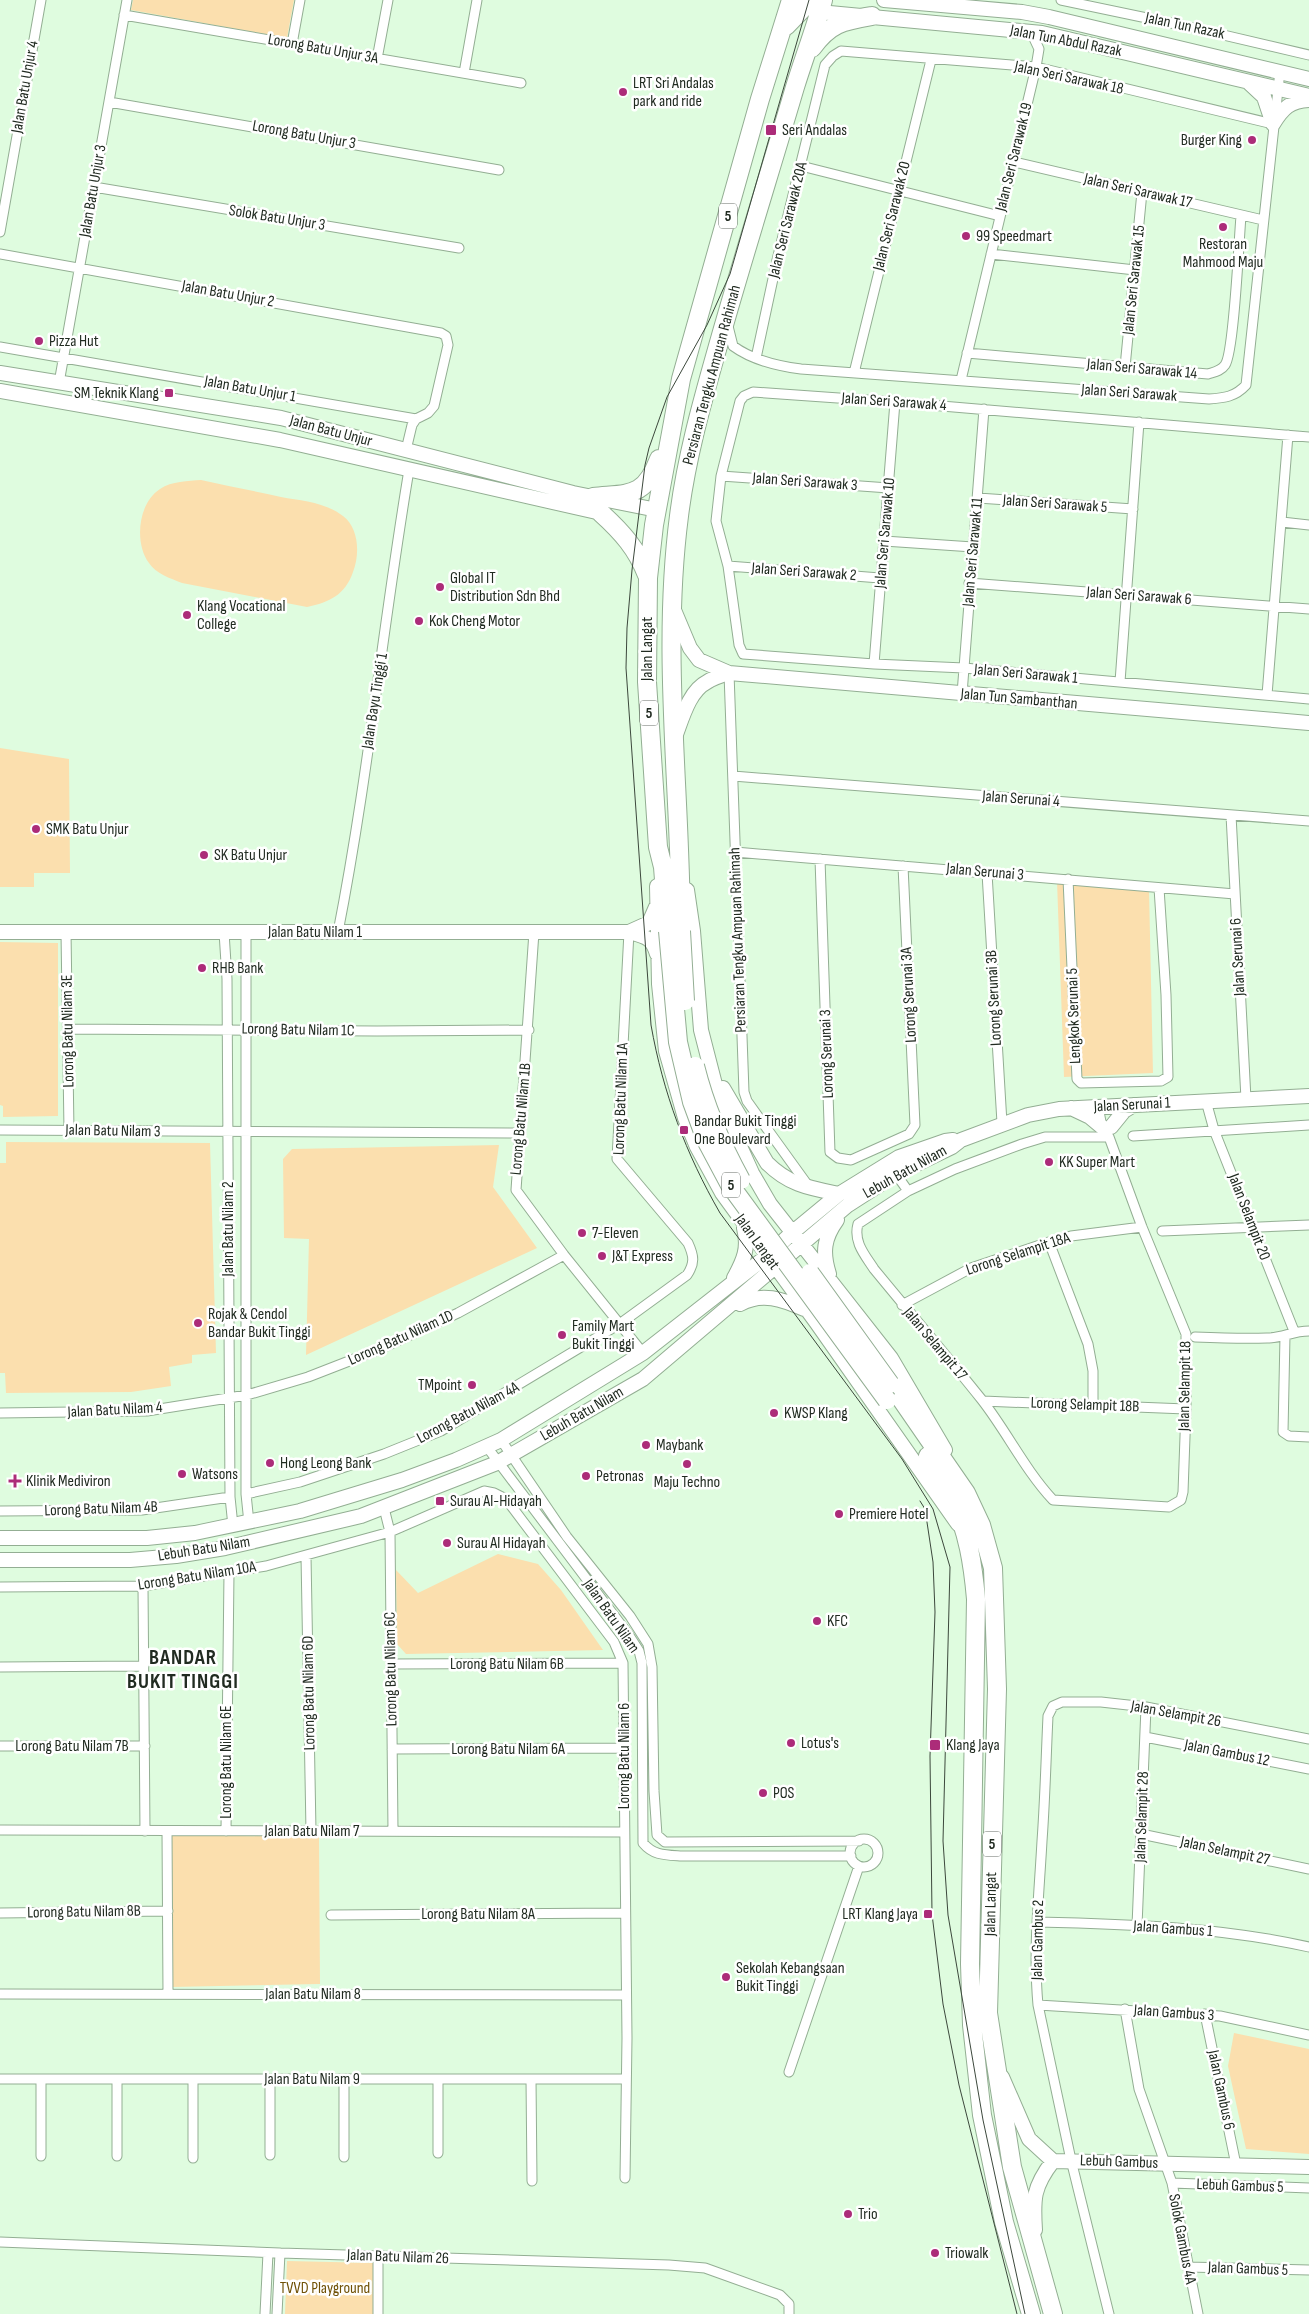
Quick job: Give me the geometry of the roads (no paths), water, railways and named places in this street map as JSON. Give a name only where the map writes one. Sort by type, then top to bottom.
[{"type":"highway","name":"Persiaran Tengku Ampuan Rahimah","points":[[657,510],[669,434],[681,379],[791,0]]},
{"type":"highway","name":"Persiaran Tengku Ampuan Rahimah","points":[[676,762],[670,668],[671,604],[679,514],[690,452],[728,312],[804,59],[814,3]]},
{"type":"highway","points":[[780,35],[814,3]]},
{"type":"highway","points":[[804,59],[825,30],[838,24],[872,16]]},
{"type":"highway","points":[[593,497],[637,492],[654,473],[669,434]]},
{"type":"highway","points":[[657,510],[679,514]]},
{"type":"highway","name":"Jalan Langat","points":[[657,510],[648,578],[647,682],[658,847],[675,931],[686,1023],[701,1090],[715,1128],[745,1186],[835,1304],[953,1499],[966,1532],[973,1564],[976,1599],[970,1945],[972,2026],[982,2115],[1004,2222],[1031,2314]]},
{"type":"highway","points":[[601,514],[623,534],[635,549],[648,578]]},
{"type":"highway","name":"Jalan Langat","points":[[675,931],[681,860],[676,762]]},
{"type":"highway","name":"Jalan Langat","points":[[892,1396],[966,1493],[981,1525],[993,1568],[996,1608],[997,1689],[988,2013],[1012,2167],[1053,2314]]},
{"type":"main road","name":"Jalan Tun Abdul Razak","points":[[884,0],[1022,12],[1050,17],[1309,79]]},
{"type":"main road","name":"Jalan Tun Abdul Razak","points":[[814,3],[872,16],[1054,36],[1309,96]]},
{"type":"main road","points":[[1246,81],[1264,97],[1273,124]]},
{"type":"main road","points":[[1273,124],[1284,107],[1290,103],[1309,100]]},
{"type":"main road","name":"Jalan Batu Unjur","points":[[0,373],[281,418],[593,497],[657,510]]},
{"type":"main road","points":[[59,383],[61,392],[74,404]]},
{"type":"main road","name":"Jalan Batu Unjur","points":[[0,391],[280,440],[601,514]]},
{"type":"main road","name":"Jalan Tun Sambanthan","points":[[671,604],[690,648],[699,660],[729,673],[1309,723]]},
{"type":"main road","name":"Jalan Tun Sambanthan","points":[[674,737],[690,702],[699,688],[705,682],[729,673]]},
{"type":"main road","name":"Jalan Langat","points":[[658,847],[658,984],[666,1051],[685,1118],[711,1176],[958,1524],[966,1532]]},
{"type":"main road","name":"Jalan Langat","points":[[681,860],[693,931],[702,1030],[719,1100],[752,1173],[770,1204],[832,1280],[891,1358],[945,1450],[966,1493]]},
{"type":"main road","points":[[629,932],[649,923],[657,902]]},
{"type":"main road","name":"Jalan Batu Nilam 1","points":[[0,932],[629,932]]},
{"type":"main road","points":[[629,932],[645,937],[653,942],[658,959]]},
{"type":"main road","points":[[710,1063],[767,1162],[789,1181],[844,1199],[824,1248],[824,1259],[832,1280]]},
{"type":"main road","name":"Jalan Serunai 1","points":[[961,1140],[1002,1123],[1042,1111],[1134,1104],[1309,1096]]},
{"type":"main road","points":[[1071,1108],[1090,1117],[1108,1130],[1124,1111],[1134,1104]]},
{"type":"main road","name":"Lebuh Batu Nilam","points":[[0,1560],[130,1560],[176,1556],[225,1548],[326,1525],[384,1508],[497,1463],[643,1379],[776,1268],[802,1244],[844,1199],[952,1147],[961,1140]]},
{"type":"main road","name":"Lebuh Batu Nilam","points":[[0,1538],[147,1538],[234,1526],[300,1511],[402,1480],[487,1447],[643,1353],[767,1256],[793,1232],[844,1199],[900,1157],[946,1141],[961,1140]]},
{"type":"main road","points":[[722,1193],[745,1210],[754,1207],[760,1196],[752,1173]]},
{"type":"main road","points":[[732,1283],[746,1254],[748,1243],[744,1224]]},
{"type":"main road","points":[[816,1322],[812,1308],[812,1298],[819,1290],[831,1291],[851,1305]]},
{"type":"main road","points":[[723,1313],[751,1298],[759,1297],[779,1298],[805,1309]]},
{"type":"main road","points":[[234,1526],[234,1532],[238,1535],[264,1538]]},
{"type":"main road","points":[[994,2056],[1029,2139],[1052,2161],[1040,2178],[1035,2194],[1037,2254]]},
{"type":"main road","name":"Lebuh Gambus","points":[[1052,2161],[1309,2167]]},
{"type":"street","name":"Jalan Batu Unjur 4","points":[[0,232],[40,0]]},
{"type":"street","name":"Jalan Batu Unjur 3","points":[[59,383],[127,0]]},
{"type":"street","points":[[292,44],[300,0]]},
{"type":"street","points":[[377,59],[388,0]]},
{"type":"street","points":[[464,73],[477,0]]},
{"type":"street","name":"Jalan Tun Razak","points":[[1060,0],[1186,26],[1309,55]]},
{"type":"street","name":"Lorong Batu Unjur 3A","points":[[124,15],[522,83]]},
{"type":"street","points":[[1031,32],[1039,49],[1054,36]]},
{"type":"street","name":"Jalan Seri Sarawak 19","points":[[961,380],[990,254],[1014,162],[1039,49]]},
{"type":"street","name":"Jalan Seri Sarawak 18","points":[[833,56],[841,51],[931,60],[1036,67],[1273,124]]},
{"type":"street","name":"Jalan Seri Sarawak 20A","points":[[756,358],[825,65],[833,56]]},
{"type":"street","name":"Jalan Seri Sarawak 20","points":[[854,373],[931,60]]},
{"type":"street","name":"Jalan Seri Sarawak","points":[[728,312],[729,336],[733,346],[743,353],[756,358],[793,368],[1209,399],[1229,398],[1240,392],[1246,385],[1280,71]]},
{"type":"street","name":"Lorong Batu Unjur 3","points":[[109,102],[499,170]]},
{"type":"street","name":"Jalan Seri Sarawak 17","points":[[1014,162],[1263,220]]},
{"type":"street","points":[[801,166],[1000,216]]},
{"type":"street","name":"Solok Batu Unjur 3","points":[[94,187],[460,248]]},
{"type":"street","name":"Jalan Seri Sarawak 15","points":[[1125,367],[1142,192]]},
{"type":"street","name":"Jalan Seri Sarawak 14","points":[[967,353],[1208,374],[1218,372],[1226,364],[1232,329],[1241,216]]},
{"type":"street","name":"Jalan Batu Unjur 2","points":[[0,254],[441,333],[446,336],[448,345],[434,406],[428,413],[416,419]]},
{"type":"street","points":[[990,254],[1135,270]]},
{"type":"street","name":"Jalan Batu Unjur 1","points":[[0,347],[416,419]]},
{"type":"street","name":"Jalan Seri Sarawak 4","points":[[743,654],[739,644],[728,566],[716,521],[721,476],[740,401],[744,396],[753,392],[1309,436]]},
{"type":"street","name":"Jalan Seri Sarawak 10","points":[[874,664],[895,402]]},
{"type":"street","name":"Jalan Seri Sarawak 11","points":[[962,694],[969,583],[978,498],[984,409]]},
{"type":"street","points":[[406,450],[412,425],[416,419]]},
{"type":"street","points":[[1120,682],[1140,422]]},
{"type":"street","points":[[1267,696],[1288,435]]},
{"type":"street","name":"Jalan Bayu Tinggi 1","points":[[338,932],[374,719],[390,588],[409,470]]},
{"type":"street","name":"Jalan Seri Sarawak 3","points":[[721,476],[889,488]]},
{"type":"street","name":"Jalan Seri Sarawak 5","points":[[978,498],[1133,509]]},
{"type":"street","points":[[1282,522],[1309,524]]},
{"type":"street","points":[[884,541],[973,547]]},
{"type":"street","name":"Jalan Seri Sarawak 2","points":[[728,566],[880,578]]},
{"type":"street","name":"Jalan Seri Sarawak 6","points":[[969,583],[1309,609]]},
{"type":"street","name":"Jalan Seri Sarawak 1","points":[[743,654],[874,664],[964,668],[1309,699]]},
{"type":"street","name":"Persiaran Tengku Ampuan Rahimah","points":[[729,673],[743,1080],[747,1101],[809,1188]]},
{"type":"street","name":"Jalan Serunai 4","points":[[733,776],[1309,821]]},
{"type":"street","name":"Jalan Serunai 6","points":[[1230,815],[1246,1099]]},
{"type":"street","name":"Jalan Serunai 3","points":[[735,852],[1234,894]]},
{"type":"street","name":"Lorong Serunai 3","points":[[820,859],[830,1152],[838,1158],[851,1160],[908,1134],[915,1124]]},
{"type":"street","name":"Lorong Serunai 3A","points":[[903,866],[915,1124]]},
{"type":"street","name":"Lorong Serunai 3B","points":[[987,873],[1002,1123]]},
{"type":"street","name":"Lengkok Serunai 5","points":[[1068,879],[1077,1079],[1081,1083],[1161,1081],[1168,1077],[1166,995],[1159,888]]},
{"type":"street","name":"Lorong Batu Nilam 3E","points":[[66,932],[69,1131]]},
{"type":"street","name":"Jalan Batu Nilam 2","points":[[224,932],[230,1497],[234,1526]]},
{"type":"street","name":"Jalan Batu Nilam 2","points":[[246,932],[246,1494],[249,1523]]},
{"type":"street","name":"Lorong Batu Nilam 1B","points":[[534,932],[529,1030],[516,1190],[643,1353]]},
{"type":"street","name":"Lorong Batu Nilam 1A","points":[[621,1324],[687,1275],[692,1267],[694,1255],[688,1243],[617,1159],[629,932]]},
{"type":"street","name":"Lorong Batu Nilam 1C","points":[[68,1029],[529,1030]]},
{"type":"street","name":"Jalan Selampit 20","points":[[1206,1101],[1214,1130],[1294,1331]]},
{"type":"street","name":"Jalan Selampit 18","points":[[1063,1501],[1161,1508],[1169,1507],[1181,1500],[1186,1409],[1186,1334],[1142,1227],[1108,1130],[1103,1106]]},
{"type":"street","name":"Jalan Serunai 1","points":[[1133,1136],[1309,1125]]},
{"type":"street","name":"Jalan Batu Nilam 3","points":[[0,1130],[227,1132]]},
{"type":"street","name":"Jalan Selampit 17","points":[[1063,1501],[1053,1500],[1040,1487],[983,1401],[874,1270],[859,1246],[856,1235],[858,1224],[908,1191],[955,1169],[1045,1137],[1108,1130]]},
{"type":"street","points":[[227,1132],[521,1133]]},
{"type":"street","points":[[896,1174],[908,1191]]},
{"type":"street","points":[[1162,1231],[1309,1224]]},
{"type":"street","name":"Lorong Selampit 18A","points":[[902,1305],[971,1268],[1049,1242],[1071,1236],[1142,1227]]},
{"type":"street","points":[[1049,1242],[1088,1344],[1093,1371],[1093,1405]]},
{"type":"street","name":"Lorong Batu Nilam 1D","points":[[229,1398],[247,1396],[308,1377],[380,1349],[458,1313],[564,1254]]},
{"type":"street","name":"Lorong Batu Nilam 4A","points":[[246,1494],[300,1482],[384,1454],[441,1431],[621,1324]]},
{"type":"street","points":[[1195,1337],[1268,1338],[1285,1336],[1294,1331],[1309,1331]]},
{"type":"street","points":[[1285,1336],[1283,1432],[1289,1436],[1309,1437]]},
{"type":"street","name":"Jalan Batu Nilam 4","points":[[0,1413],[147,1411],[229,1398]]},
{"type":"street","name":"Lorong Selampit 18B","points":[[983,1401],[1186,1409]]},
{"type":"street","name":"Jalan Batu Nilam","points":[[501,1440],[567,1537],[630,1616],[648,1644],[652,1667],[655,1810],[657,1835],[660,1840]]},
{"type":"street","name":"Jalan Batu Nilam","points":[[487,1447],[497,1463],[639,1651],[642,1663],[642,1831],[643,1843],[650,1851]]},
{"type":"street","name":"Lorong Batu Nilam 6","points":[[390,1532],[484,1491],[494,1493],[506,1500],[576,1590],[614,1642],[623,1663],[626,1995],[625,2178]]},
{"type":"street","name":"Lorong Batu Nilam 4B","points":[[0,1511],[142,1510],[230,1497]]},
{"type":"street","name":"Lorong Batu Nilam 6C","points":[[384,1508],[390,1532],[393,1831]]},
{"type":"street","name":"Lorong Batu Nilam 10A","points":[[0,1587],[143,1586],[228,1572],[306,1556],[390,1532]]},
{"type":"street","name":"Lorong Batu Nilam 6D","points":[[306,1556],[311,1831]]},
{"type":"street","name":"Lorong Batu Nilam 6E","points":[[226,1831],[228,1572]]},
{"type":"street","points":[[576,1590],[580,1572]]},
{"type":"street","points":[[143,1586],[145,1831]]},
{"type":"street","name":"Lorong Batu Nilam 6B","points":[[391,1664],[623,1663]]},
{"type":"street","points":[[0,1666],[144,1666]]},
{"type":"street","name":"Jalan Selampit 26","points":[[1048,1716],[1053,1706],[1062,1702],[1146,1707],[1309,1739]]},
{"type":"street","name":"Jalan Selampit 28","points":[[1137,1926],[1146,1707]]},
{"type":"street","name":"Jalan Gambus 2","points":[[1048,1716],[1037,1922],[1036,1982],[1038,2004],[1071,2160],[1109,2314]]},
{"type":"street","name":"Jalan Gambus 12","points":[[1145,1737],[1309,1769]]},
{"type":"street","name":"Lorong Batu Nilam 7B","points":[[0,1746],[145,1746]]},
{"type":"street","name":"Lorong Batu Nilam 6A","points":[[392,1749],[624,1748]]},
{"type":"street","name":"Jalan Batu Nilam 7","points":[[0,1830],[624,1832]]},
{"type":"street","points":[[167,1831],[168,1994]]},
{"type":"street","name":"Jalan Selampit 27","points":[[1142,1834],[1309,1869]]},
{"type":"street","points":[[851,1856],[680,1856],[658,1855],[650,1851],[660,1840],[665,1842],[869,1840],[874,1843],[878,1853],[875,1863],[865,1867],[859,1866],[851,1856],[851,1848],[858,1841]]},
{"type":"street","points":[[789,2072],[859,1866]]},
{"type":"street","name":"Lorong Batu Nilam 8B","points":[[0,1913],[168,1911]]},
{"type":"street","name":"Lorong Batu Nilam 8A","points":[[331,1915],[625,1913]]},
{"type":"street","name":"Jalan Gambus 1","points":[[1037,1922],[1137,1926],[1240,1934],[1309,1948]]},
{"type":"street","name":"Jalan Batu Nilam 8","points":[[0,1994],[626,1995]]},
{"type":"street","name":"Jalan Gambus 3","points":[[1038,2004],[1205,2014],[1309,2035]]},
{"type":"street","name":"Solok Gambus 4A","points":[[1125,2009],[1139,2089],[1172,2183],[1187,2267],[1198,2314]]},
{"type":"street","name":"Jalan Gambus 6","points":[[1205,2014],[1236,2165]]},
{"type":"street","name":"Jalan Batu Nilam 9","points":[[0,2079],[625,2079]]},
{"type":"street","points":[[41,2079],[41,2156]]},
{"type":"street","points":[[117,2079],[117,2156]]},
{"type":"street","points":[[193,2079],[193,2158]]},
{"type":"street","points":[[270,2079],[270,2155]]},
{"type":"street","points":[[344,2079],[344,2157]]},
{"type":"street","points":[[438,2079],[438,2153]]},
{"type":"street","points":[[531,2079],[532,2181]]},
{"type":"street","name":"Lebuh Gambus 5","points":[[1172,2183],[1309,2188]]},
{"type":"street","name":"Jalan Batu Nilam 26","points":[[0,2242],[280,2254],[669,2265],[705,2268],[780,2296],[789,2304],[789,2314]]},
{"type":"street","points":[[265,2314],[268,2253]]},
{"type":"street","points":[[277,2314],[280,2254]]},
{"type":"street","points":[[378,2256],[378,2314]]},
{"type":"street","name":"Jalan Gambus 5","points":[[1187,2267],[1309,2270]]},
{"type":"tram line","points":[[809,0],[730,274],[707,325],[667,397],[645,465],[632,570],[626,668],[651,1025],[662,1075],[677,1122],[686,1146],[720,1213],[902,1459],[933,1509],[950,1567],[943,1841],[948,1915],[983,2120],[1025,2314]]},
{"type":"tram line","points":[[920,1501],[925,1509],[933,1562],[935,1612],[930,1756],[932,1914],[943,2004],[959,2085],[1017,2314]]},
{"type":"place","name":"LRT Sri Andalas park and ride","points":[[623,92]]},
{"type":"place","name":"Seri Andalas","points":[[771,130]]},
{"type":"place","name":"Burger King","points":[[1252,140]]},
{"type":"place","name":"Restoran Mahmood Maju","points":[[1223,227]]},
{"type":"place","name":"99 Speedmart","points":[[966,236]]},
{"type":"place","name":"Pizza Hut","points":[[39,341]]},
{"type":"place","name":"SM Teknik Klang","points":[[169,393]]},
{"type":"place","name":"Global IT Distribution Sdn Bhd","points":[[440,587]]},
{"type":"place","name":"Klang Vocational College","points":[[187,615]]},
{"type":"place","name":"Kok Cheng Motor","points":[[419,621]]},
{"type":"place","name":"SMK Batu Unjur","points":[[36,829]]},
{"type":"place","name":"SK Batu Unjur","points":[[204,855]]},
{"type":"place","name":"RHB Bank","points":[[202,968]]},
{"type":"place","name":"Bandar Bukit Tinggi One Boulevard","points":[[684,1130]]},
{"type":"place","name":"KK Super Mart","points":[[1049,1162]]},
{"type":"place","name":"7-Eleven","points":[[582,1233]]},
{"type":"place","name":"J&T Express","points":[[602,1256]]},
{"type":"place","name":"Rojak & Cendol Bandar Bukit Tinggi","points":[[198,1323]]},
{"type":"place","name":"Family Mart Bukit Tinggi","points":[[562,1335]]},
{"type":"place","name":"TMpoint","points":[[472,1385]]},
{"type":"place","name":"KWSP Klang","points":[[774,1413]]},
{"type":"place","name":"Maybank","points":[[646,1445]]},
{"type":"place","name":"Hong Leong Bank","points":[[270,1463]]},
{"type":"place","name":"Maju Techno","points":[[687,1464]]},
{"type":"place","name":"Watsons","points":[[182,1474]]},
{"type":"place","name":"Petronas","points":[[586,1476]]},
{"type":"place","name":"Klinik Mediviron","points":[[15,1481]]},
{"type":"place","name":"Surau Al-Hidayah","points":[[440,1501]]},
{"type":"place","name":"Premiere Hotel","points":[[839,1514]]},
{"type":"place","name":"Surau Al Hidayah","points":[[447,1543]]},
{"type":"place","name":"KFC","points":[[817,1621]]},
{"type":"place","name":"Lotus's","points":[[791,1743]]},
{"type":"place","name":"Klang Jaya","points":[[935,1745]]},
{"type":"place","name":"POS","points":[[763,1793]]},
{"type":"place","name":"LRT Klang Jaya","points":[[928,1914]]},
{"type":"place","name":"Sekolah Kebangsaan Bukit Tinggi","points":[[726,1977]]},
{"type":"place","name":"Trio","points":[[848,2214]]},
{"type":"place","name":"Triowalk","points":[[935,2253]]},
{"type":"district","name":"BANDAR BUKIT TINGGI","points":[[183,1669]]},
{"type":"park label","name":"TVVD Playground","points":[[325,2288]]}]
